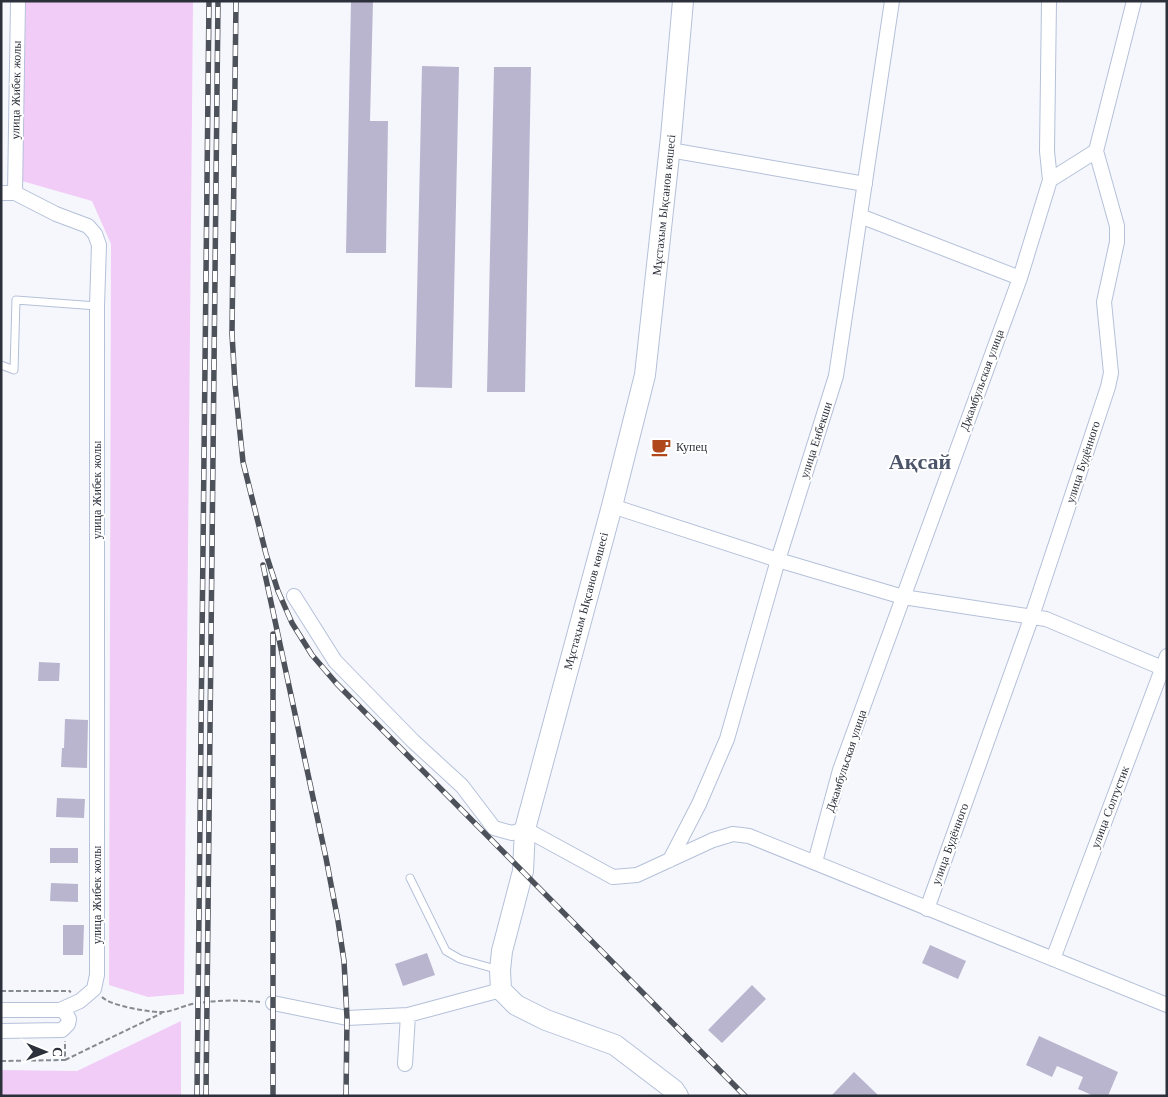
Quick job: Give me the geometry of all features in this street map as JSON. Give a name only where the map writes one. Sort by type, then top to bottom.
[{"type":"main road","name":"Мұстахым Ықсанов көшесі","points":[[501,990],[500,970],[502,951],[523,871],[525,828],[612,506],[645,374],[670,150],[683,1]]},
{"type":"main road","points":[[501,990],[516,1004],[546,1020],[615,1045],[674,1090],[678,1096]]},
{"type":"street","name":"улица Жибек жолы","points":[[18,1],[8,193],[88,226],[95,234],[99,245],[97,306],[97,975],[94,989]]},
{"type":"street","name":"улица Енбекши","points":[[670,860],[700,804],[727,739],[778,560],[836,376],[892,1]]},
{"type":"street","name":"Джамбульская улица","points":[[816,862],[840,770],[1020,278],[1050,180],[1048,151],[1049,1]]},
{"type":"street","name":"улица Будённого","points":[[927,909],[1032,616],[1111,373],[1104,302],[1116,242],[1117,226],[1096,151],[1134,1]]},
{"type":"street","points":[[670,150],[865,184]]},
{"type":"street","points":[[1050,180],[1096,151]]},
{"type":"street","points":[[860,216],[1020,278]]},
{"type":"street","points":[[612,506],[778,560],[903,597],[1046,619],[1165,665]]},
{"type":"street","points":[[294,596],[335,661],[413,741],[462,786],[494,828],[512,833],[525,828],[612,877],[637,875],[713,840],[733,834],[749,836],[1167,1006]]},
{"type":"street","name":"улица Солтустик","points":[[1053,959],[1165,665]]},
{"type":"street","points":[[60,1010],[80,1000],[94,989]]},
{"type":"street","points":[[273,1003],[347,1018],[408,1015],[501,990]]},
{"type":"street","points":[[1,1010],[60,1010],[65,1012],[70,1019],[62,1030],[1,1031]]},
{"type":"street","points":[[405,1064],[408,1015]]},
{"type":"lane","points":[[1,365],[14,370],[16,300],[97,306]]},
{"type":"lane","points":[[410,878],[446,951],[460,959],[500,970]]},
{"type":"path","points":[[94,989],[105,1001],[126,1008],[164,1012]]},
{"type":"path","points":[[1,991],[69,991],[80,1000]]},
{"type":"path","points":[[1,1061],[65,1060],[164,1012],[198,1003],[240,1000],[273,1003]]},
{"type":"path","points":[[65,1028],[65,1060]]},
{"type":"shaded area","points":[[26,1],[193,1],[184,994],[148,997],[109,985],[111,244],[92,201],[22,181]]},
{"type":"shaded area","points":[[181,1021],[181,1096],[1,1096],[1,1070],[77,1071]]},
{"type":"building","points":[[351,1],[373,1],[370,121],[388,121],[386,253],[346,253]]},
{"type":"building","points":[[422,66],[459,67],[452,388],[415,387]]},
{"type":"building","points":[[494,67],[531,67],[525,392],[487,392]]},
{"type":"building","points":[[39,662],[60,663],[59,681],[38,681]]},
{"type":"building","points":[[65,719],[88,720],[87,768],[61,767]]},
{"type":"building","points":[[57,798],[85,799],[84,818],[56,817]]},
{"type":"building","points":[[50,848],[78,848],[78,863],[50,863]]},
{"type":"building","points":[[51,883],[78,884],[78,902],[50,901]]},
{"type":"building","points":[[63,925],[84,925],[83,955],[63,955]]},
{"type":"building","points":[[930,945],[966,961],[958,979],[922,963]]},
{"type":"building","points":[[427,953],[435,975],[403,986],[395,964]]},
{"type":"building","points":[[752,985],[766,999],[722,1043],[708,1030]]},
{"type":"building","points":[[1039,1036],[1118,1072],[1108,1096],[1094,1096],[1078,1089],[1083,1077],[1057,1066],[1052,1077],[1026,1065]]},
{"type":"building","points":[[854,1072],[879,1096],[831,1096]]},
{"type":"railway","points":[[197,1096],[209,1]]},
{"type":"railway","points":[[206,1096],[218,1]]},
{"type":"railway","points":[[236,1],[232,334],[235,385],[243,462],[266,554],[278,591],[292,623],[312,655],[337,684],[745,1096]]},
{"type":"railway","points":[[263,565],[338,921],[344,961],[347,1018],[346,1096]]},
{"type":"railway","points":[[273,634],[273,1096]]},
{"type":"place","name":"Купец","points":[[661,447]]},
{"type":"district","name":"Ақсай","points":[[920,461]]}]
